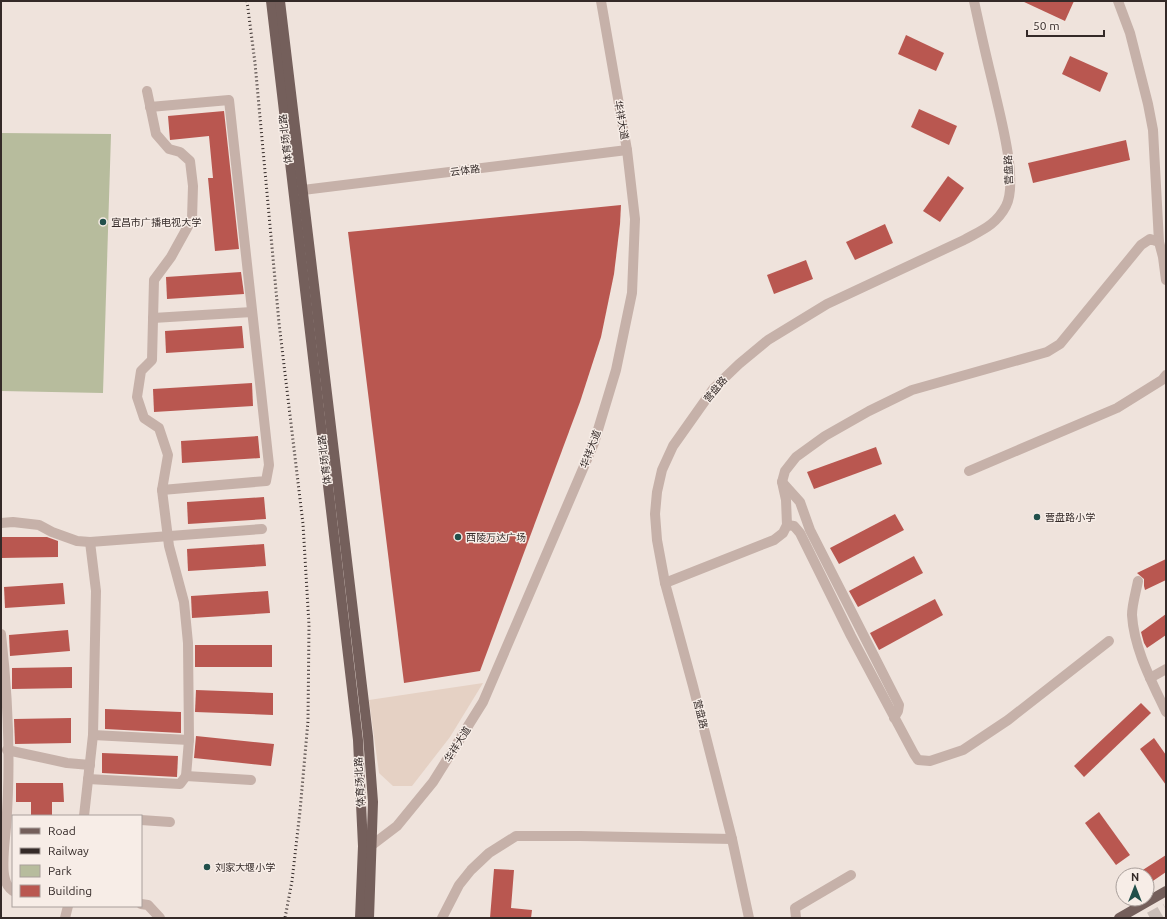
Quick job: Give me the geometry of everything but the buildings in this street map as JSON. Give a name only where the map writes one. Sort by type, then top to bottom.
[{"type":"main road","name":"体育场北路","points":[[271,1],[358,740],[363,846],[360,918]]},
{"type":"main road","name":"体育场北路","points":[[280,1],[364,700],[373,802],[369,918]]},
{"type":"main road","points":[[1119,918],[1161,897],[1166,891]]},
{"type":"street","name":"华祥大道","points":[[372,845],[397,826],[433,782],[483,702],[594,442],[616,370],[632,293],[635,219],[627,150],[601,1]]},
{"type":"street","name":"营盘路","points":[[749,918],[732,839],[665,583],[656,540],[656,492],[662,470],[673,446],[714,388],[739,364],[768,340],[827,304],[984,229],[997,220],[1007,204],[1010,185],[1008,150],[974,1]]},
{"type":"street","points":[[1118,1],[1130,33],[1147,97],[1153,130],[1159,242],[1163,257],[1166,280]]},
{"type":"street","points":[[88,779],[180,784],[186,776],[189,740],[188,642],[184,602],[169,546],[162,490],[168,455],[159,428],[144,418],[137,397],[141,371],[152,360],[154,280],[171,257],[192,219],[193,186],[190,161],[180,152],[169,149],[156,134],[146,91]]},
{"type":"street","points":[[150,107],[229,100],[269,465],[266,481],[162,490]]},
{"type":"street","name":"云体路","points":[[303,190],[627,150]]},
{"type":"street","points":[[665,583],[774,540],[783,533],[787,525],[786,500],[782,482],[785,471],[796,457],[825,436],[869,410],[912,390],[1047,352],[1060,344],[1141,245],[1150,239],[1159,242]]},
{"type":"street","points":[[153,318],[252,312]]},
{"type":"street","points":[[969,471],[1117,408],[1162,380],[1166,375]]},
{"type":"street","points":[[782,482],[800,502],[810,530],[899,705],[898,711],[894,718]]},
{"type":"street","points":[[1,523],[13,522],[39,525],[52,532],[77,541],[90,542],[262,529]]},
{"type":"street","points":[[787,525],[794,526],[800,533],[851,636],[918,760],[930,761],[963,750],[1008,720],[1109,641]]},
{"type":"street","points":[[84,815],[93,735],[96,590],[90,542]]},
{"type":"street","points":[[1138,581],[1132,614],[1137,642],[1150,678],[1166,712]]},
{"type":"street","points":[[1,634],[6,699],[4,734],[7,750],[6,825],[3,864],[4,878],[9,888],[12,890]]},
{"type":"street","points":[[1150,678],[1166,669]]},
{"type":"street","points":[[93,735],[189,740]]},
{"type":"street","points":[[7,750],[67,763],[90,765]]},
{"type":"street","points":[[186,776],[251,780]]},
{"type":"street","points":[[142,820],[170,822]]},
{"type":"street","points":[[442,918],[459,885],[472,870],[489,854],[516,836],[732,839]]},
{"type":"street","points":[[796,918],[795,908],[851,875]]},
{"type":"street","points":[[142,904],[148,905],[160,918]]},
{"type":"street","points":[[65,918],[68,907]]},
{"type":"green space","points":[[1,133],[111,134],[103,393],[1,391]]},
{"type":"shaded area","points":[[483,683],[450,737],[412,786],[393,786],[379,773],[369,700]]},
{"type":"tunnel","points":[[1150,918],[1166,909]]},
{"type":"railway","points":[[247,1],[255,63],[279,323],[303,524],[309,625],[308,721],[292,881],[285,918]]},
{"type":"place","name":"宜昌市广播电视大学","points":[[103,222]]},
{"type":"place","name":"营盘路小学","points":[[1037,517]]},
{"type":"place","name":"西陵万达广场","points":[[458,537]]},
{"type":"place","name":"刘家大堰小学","points":[[207,867]]}]
